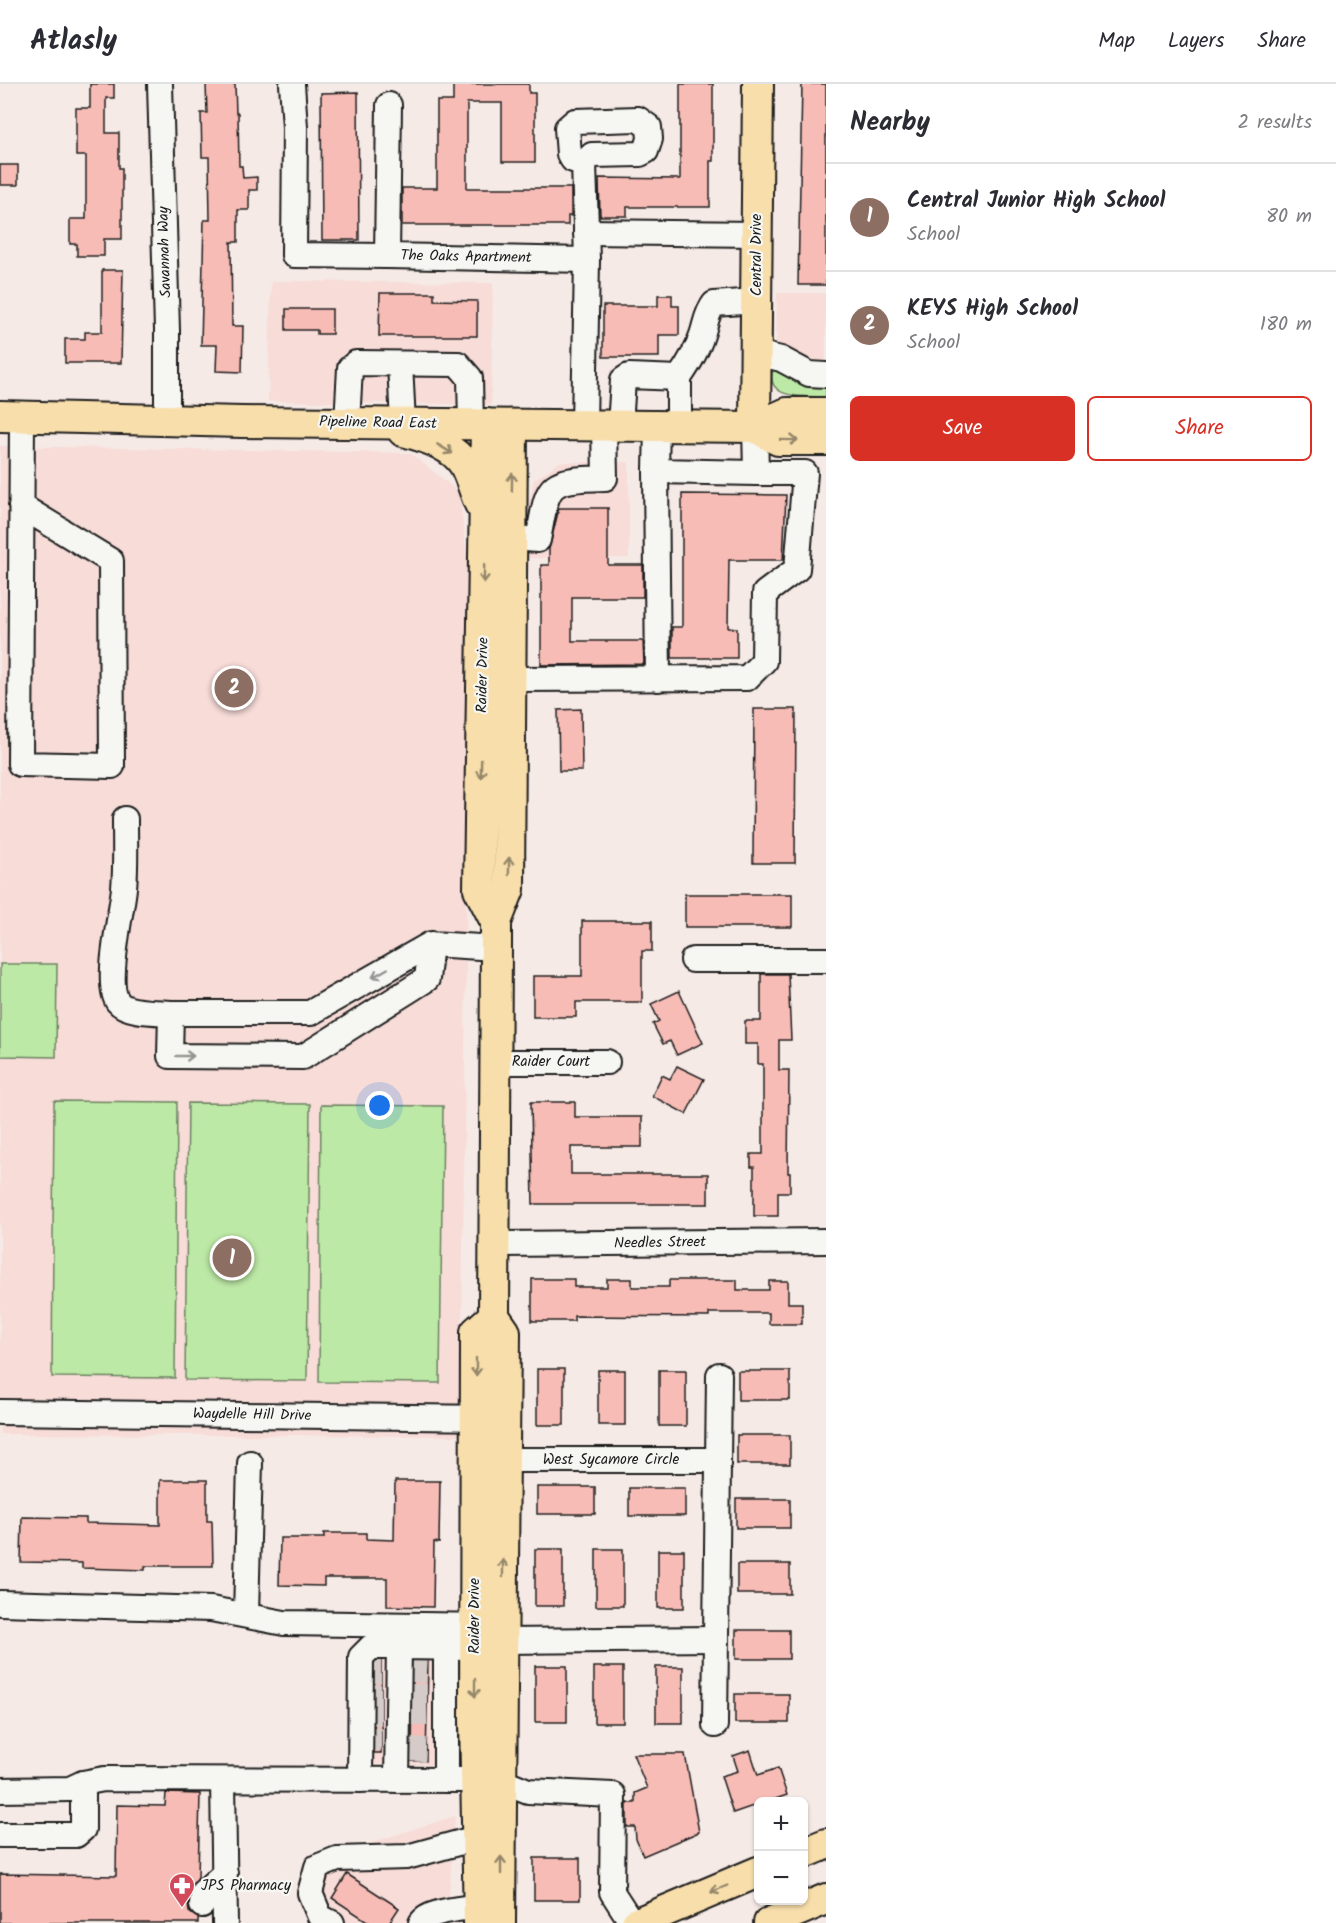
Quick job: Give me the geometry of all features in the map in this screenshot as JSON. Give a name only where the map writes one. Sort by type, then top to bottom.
[{"type":"main road","name":"Central Drive","points":[[755,427],[758,84]]},
{"type":"main road","points":[[755,427],[788,413],[826,413]]},
{"type":"main road","name":"Pipeline Road East","points":[[11,416],[359,423],[755,427]]},
{"type":"main road","points":[[359,423],[419,435],[449,450],[463,462],[485,515]]},
{"type":"main road","name":"Raider Drive","points":[[408,1700],[504,1460],[490,1418],[476,1332],[494,1316],[496,935],[509,889],[511,679],[497,607],[485,515],[490,424]]},
{"type":"main road","name":"Raider Drive","points":[[490,424],[512,538],[497,607],[479,889],[496,935]]},
{"type":"main road","points":[[755,427],[778,440],[826,440]]},
{"type":"main road","name":"Raider Drive","points":[[408,1700],[490,1418]]},
{"type":"main road","name":"Raider Drive","points":[[408,1700],[489,1780],[487,1914]]},
{"type":"main road","name":"Raider Drive","points":[[487,1914],[476,1839],[489,1780]]},
{"type":"main road","points":[[808,1851],[826,1844]]},
{"type":"main road","points":[[637,1923],[754,1874]]},
{"type":"main road","points":[[769,1923],[826,1899]]},
{"type":"main road","points":[[487,1914],[519,1923]]},
{"type":"street","name":"Savannah Way","points":[[160,84],[167,330],[167,420]]},
{"type":"street","points":[[292,84],[295,127],[294,255],[387,256]]},
{"type":"street","name":"The Oaks Apartment","points":[[389,105],[387,256],[587,260]]},
{"type":"street","points":[[512,538],[538,540],[548,492],[559,481],[605,478],[603,425],[587,260],[584,163]]},
{"type":"street","points":[[586,232],[757,234]]},
{"type":"street","points":[[658,678],[656,471],[679,378],[698,346],[708,312],[714,304],[756,301]]},
{"type":"street","points":[[756,353],[776,357],[791,355],[809,374],[826,375]]},
{"type":"street","points":[[359,423],[350,368],[357,363],[458,364],[470,378],[490,424]]},
{"type":"street","points":[[400,364],[403,423]]},
{"type":"street","points":[[603,425],[623,380],[629,376],[679,378]]},
{"type":"street","points":[[11,416],[21,506],[10,706],[20,764],[112,766],[111,561],[21,506]]},
{"type":"street","points":[[755,427],[756,473]]},
{"type":"street","points":[[511,679],[747,678],[764,661],[765,594],[797,569],[805,473],[656,471]]},
{"type":"street","points":[[125,819],[124,888],[113,971],[114,992],[118,1002],[127,1008],[171,1013],[310,1013],[431,944],[496,935]]},
{"type":"street","points":[[171,1013],[170,1056],[303,1057],[427,979],[431,944]]},
{"type":"street","points":[[693,960],[826,960]]},
{"type":"street","name":"Raider Court","points":[[495,1062],[607,1062]]},
{"type":"street","name":"Needles Street","points":[[494,1244],[826,1242]]},
{"type":"street","points":[[715,1725],[719,1375]]},
{"type":"street","name":"Waydelle Hill Drive","points":[[0,1412],[490,1418]]},
{"type":"street","name":"West Sycamore Circle","points":[[504,1460],[718,1460]]},
{"type":"street","points":[[246,1615],[250,1463]]},
{"type":"street","points":[[0,1603],[211,1609],[284,1623],[408,1700],[446,1780]]},
{"type":"street","points":[[360,1780],[408,1700],[716,1639]]},
{"type":"street","points":[[397,1780],[408,1700]]},
{"type":"street","points":[[0,1790],[70,1789],[83,1783],[104,1779],[489,1780],[528,1791],[613,1795],[612,1892],[632,1923]]},
{"type":"street","points":[[208,1917],[225,1873],[223,1780]]},
{"type":"street","points":[[0,1834],[76,1835],[83,1829],[83,1783]]},
{"type":"street","points":[[325,1921],[310,1893],[317,1867],[337,1859],[407,1857],[476,1839]]},
{"type":"street","points":[[421,1923],[424,1918],[437,1913],[487,1914]]},
{"type":"shaded area","points":[[271,281],[493,283],[491,405],[268,401]]},
{"type":"shaded area","points":[[777,293],[826,293],[826,390],[776,374]]},
{"type":"shaded area","points":[[0,446],[410,453],[459,492],[470,582],[461,1436],[0,1434]]},
{"type":"shaded area","points":[[560,462],[629,462],[629,558],[524,558],[529,501],[534,480]]},
{"type":"shaded area","points":[[360,1634],[460,1635],[460,1765],[356,1764]]},
{"type":"shaded area","points":[[455,1816],[447,1923],[307,1923],[304,1864]]},
{"type":"green space","points":[[773,369],[826,385],[826,397],[789,395],[781,392],[775,387],[772,379]]},
{"type":"green space","points":[[0,964],[57,964],[56,1057],[0,1056]]},
{"type":"green space","points":[[54,1101],[177,1102],[175,1378],[52,1377]]},
{"type":"green space","points":[[188,1103],[310,1104],[307,1381],[185,1380]]},
{"type":"green space","points":[[321,1105],[443,1106],[440,1383],[319,1382]]},
{"type":"building","points":[[90,84],[114,84],[114,98],[106,98],[106,133],[119,133],[119,168],[122,168],[122,239],[104,239],[104,256],[77,256],[77,244],[70,244],[70,219],[86,219],[86,156],[76,156],[76,108],[90,108]]},
{"type":"building","points":[[206,84],[235,84],[239,166],[242,166],[243,178],[257,177],[257,190],[249,190],[249,210],[238,210],[238,242],[231,242],[232,326],[243,326],[242,372],[216,371],[217,345],[201,345],[204,220],[210,220],[209,157],[202,157],[201,113],[207,113]]},
{"type":"building","points":[[453,84],[529,84],[529,93],[535,93],[535,162],[502,162],[502,103],[467,103],[467,188],[571,188],[571,216],[568,216],[568,225],[402,225],[402,188],[437,188],[437,101],[453,101]]},
{"type":"building","points":[[680,84],[713,84],[713,161],[710,161],[710,207],[627,207],[627,216],[600,216],[599,178],[680,179]]},
{"type":"building","points":[[802,84],[826,84],[826,285],[798,285]]},
{"type":"building","points":[[358,92],[359,240],[322,240],[321,93]]},
{"type":"building","points":[[0,165],[18,165],[18,185],[0,185]]},
{"type":"building","points":[[102,270],[123,270],[121,363],[65,363],[65,339],[85,339],[85,332],[102,332]]},
{"type":"building","points":[[380,293],[434,293],[434,300],[477,301],[477,336],[379,336]]},
{"type":"building","points":[[658,295],[672,295],[672,306],[679,306],[679,335],[659,335],[659,357],[603,357],[603,306],[658,306]]},
{"type":"building","points":[[286,309],[332,309],[332,334],[317,334],[317,330],[286,330]]},
{"type":"building","points":[[682,494],[786,495],[783,560],[729,560],[728,628],[737,628],[737,658],[672,658],[672,627],[682,627]]},
{"type":"building","points":[[559,508],[608,508],[608,565],[643,565],[643,597],[572,597],[572,641],[643,641],[644,664],[541,665],[541,565],[549,565],[549,549]]},
{"type":"building","points":[[581,709],[582,771],[559,771],[558,710]]},
{"type":"building","points":[[754,709],[796,709],[795,863],[753,863]]},
{"type":"building","points":[[685,894],[792,894],[792,927],[685,927]]},
{"type":"building","points":[[582,921],[652,921],[652,951],[642,951],[642,1002],[576,1002],[576,1017],[533,1017],[533,976],[582,976]]},
{"type":"building","points":[[761,974],[788,974],[791,1040],[779,1040],[779,1070],[789,1070],[788,1173],[790,1173],[790,1192],[778,1192],[778,1216],[754,1216],[754,1167],[751,1167],[751,1154],[763,1154],[763,1064],[758,1064],[758,1044],[745,1044],[745,1021],[761,1021]]},
{"type":"building","points":[[679,991],[703,1043],[677,1055],[670,1041],[663,1044],[653,1024],[659,1021],[651,1004]]},
{"type":"building","points":[[677,1066],[704,1079],[686,1114],[652,1096],[662,1075],[670,1079]]},
{"type":"building","points":[[531,1102],[575,1102],[575,1117],[642,1117],[642,1147],[571,1147],[571,1174],[708,1174],[708,1204],[533,1204]]},
{"type":"building","points":[[532,1279],[574,1279],[574,1287],[607,1287],[607,1279],[632,1279],[632,1287],[669,1287],[669,1280],[737,1280],[737,1290],[769,1290],[769,1281],[788,1281],[788,1303],[802,1303],[802,1324],[769,1324],[769,1313],[709,1313],[709,1317],[574,1316],[574,1321],[532,1321]]},
{"type":"building","points":[[537,1369],[564,1369],[564,1425],[537,1425]]},
{"type":"building","points":[[598,1370],[625,1370],[625,1425],[598,1425]]},
{"type":"building","points":[[659,1370],[686,1370],[686,1426],[659,1426]]},
{"type":"building","points":[[738,1371],[790,1371],[790,1400],[738,1400]]},
{"type":"building","points":[[737,1435],[790,1435],[790,1464],[737,1464]]},
{"type":"building","points":[[160,1480],[207,1480],[207,1521],[212,1521],[213,1566],[145,1566],[145,1570],[82,1568],[82,1563],[21,1562],[22,1517],[86,1518],[86,1523],[160,1525]]},
{"type":"building","points":[[395,1481],[440,1481],[439,1543],[434,1542],[433,1607],[387,1606],[387,1578],[324,1578],[324,1586],[279,1585],[280,1538],[324,1538],[324,1533],[366,1533],[366,1539],[394,1540]]},
{"type":"building","points":[[537,1487],[595,1487],[595,1514],[537,1514]]},
{"type":"building","points":[[629,1488],[685,1488],[685,1516],[629,1516]]},
{"type":"building","points":[[736,1499],[790,1499],[790,1528],[736,1528]]},
{"type":"building","points":[[535,1549],[563,1549],[563,1606],[535,1606]]},
{"type":"building","points":[[596,1549],[623,1549],[623,1606],[596,1606]]},
{"type":"building","points":[[658,1550],[684,1550],[684,1608],[658,1608]]},
{"type":"building","points":[[737,1564],[790,1564],[790,1594],[737,1594]]},
{"type":"building","points":[[736,1630],[789,1630],[789,1659],[736,1659]]},
{"type":"building","points":[[381,1661],[381,1753],[374,1753],[375,1663]]},
{"type":"building","points":[[413,1661],[428,1662],[426,1761],[412,1761]]},
{"type":"building","points":[[535,1666],[567,1666],[567,1722],[535,1722]]},
{"type":"building","points":[[594,1667],[623,1667],[623,1723],[594,1723]]},
{"type":"building","points":[[656,1667],[683,1667],[683,1723],[656,1723]]},
{"type":"building","points":[[735,1694],[789,1694],[789,1723],[735,1723]]},
{"type":"building","points":[[750,1750],[758,1775],[778,1768],[787,1795],[754,1797],[754,1806],[733,1813],[721,1776],[738,1771],[733,1756]]},
{"type":"building","points":[[633,1754],[685,1754],[699,1832],[643,1856],[636,1839],[635,1827],[627,1827],[627,1803],[635,1803],[635,1793],[647,1788]]},
{"type":"building","points":[[166,1793],[200,1794],[198,1877],[189,1890],[188,1904],[189,1912],[198,1918],[198,1923],[0,1923],[0,1874],[116,1876],[117,1805],[165,1806]]},
{"type":"building","points":[[534,1858],[580,1858],[580,1900],[534,1900]]},
{"type":"building","points":[[347,1874],[399,1908],[389,1923],[370,1923],[332,1898]]},
{"type":"tunnel","points":[[412,1670],[427,1671]]},
{"type":"tunnel","points":[[365,1671],[381,1671]]},
{"type":"tunnel","points":[[365,1696],[381,1696]]},
{"type":"tunnel","points":[[412,1696],[427,1696]]},
{"type":"tunnel","points":[[365,1713],[381,1713]]},
{"type":"tunnel","points":[[411,1713],[427,1713]]},
{"type":"tunnel","points":[[365,1739],[381,1739]]},
{"type":"tunnel","points":[[411,1749],[426,1750]]},
{"type":"place","name":"KEYS High School","points":[[234,688]]},
{"type":"place","name":"Central Junior High School","points":[[232,1258]]},
{"type":"place","name":"JPS Pharmacy","points":[[182,1909]]}]
